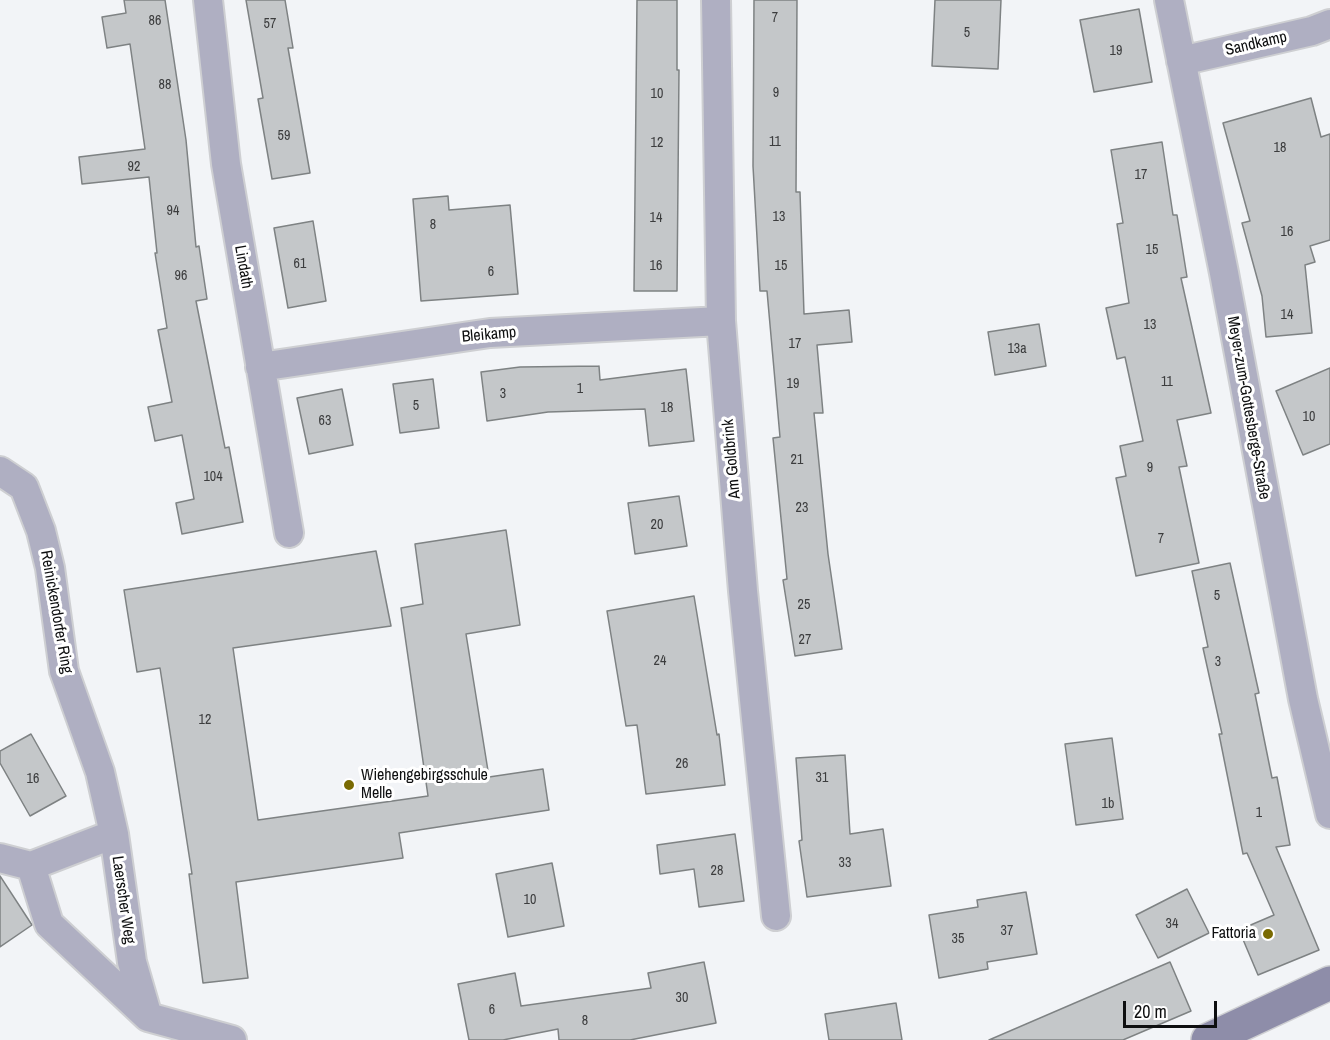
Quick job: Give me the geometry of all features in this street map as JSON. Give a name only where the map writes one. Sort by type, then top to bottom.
[{"type":"main road","points":[[1208,1040],[1330,983]]},
{"type":"street","name":"Lindath","points":[[208,0],[226,164],[289,533]]},
{"type":"street","name":"Am Goldbrink","points":[[716,0],[721,321],[743,591],[776,916]]},
{"type":"street","name":"Meyer-zum-Gottesberge-Straße","points":[[1169,0],[1224,273],[1300,688],[1330,814]]},
{"type":"street","name":"Sandkamp","points":[[1181,61],[1312,32],[1330,24]]},
{"type":"street","name":"Bleikamp","points":[[260,367],[490,333],[721,321]]},
{"type":"street","name":"Reinickendorfer Ring","points":[[0,471],[24,487],[41,531],[50,568],[64,671],[100,772],[114,834]]},
{"type":"street","name":"Laerscher Weg","points":[[31,866],[114,834],[132,962],[148,1017]]},
{"type":"street","points":[[0,858],[31,866],[49,924],[148,1017],[232,1040]]},
{"type":"building","points":[[124,0],[165,0],[186,140],[196,247],[199,246],[207,299],[196,301],[225,448],[229,447],[243,522],[182,534],[176,503],[194,499],[182,435],[155,441],[148,407],[172,402],[158,330],[167,328],[155,253],[157,253],[149,177],[82,184],[79,157],[145,149],[130,44],[107,48],[102,17],[126,13]]},
{"type":"building","points":[[246,0],[285,0],[293,48],[288,48],[310,173],[272,179],[258,99],[263,98]]},
{"type":"building","points":[[637,0],[677,0],[677,70],[679,70],[677,291],[634,291]]},
{"type":"building","points":[[754,0],[797,0],[796,192],[800,192],[804,314],[849,310],[852,342],[817,345],[823,413],[814,413],[828,554],[842,649],[795,656],[783,580],[787,579],[773,438],[780,437],[767,291],[760,291],[753,166]]},
{"type":"building","points":[[935,0],[1001,0],[998,69],[932,66]]},
{"type":"building","points":[[1139,9],[1152,82],[1094,92],[1080,20]]},
{"type":"building","points":[[1311,98],[1321,137],[1330,134],[1330,240],[1310,246],[1315,262],[1305,265],[1312,333],[1266,337],[1262,296],[1242,223],[1250,221],[1223,123]]},
{"type":"building","points":[[1162,142],[1173,215],[1177,215],[1187,277],[1181,278],[1211,413],[1177,420],[1187,466],[1179,467],[1199,563],[1136,576],[1116,478],[1126,476],[1120,446],[1143,441],[1125,357],[1117,359],[1106,308],[1129,303],[1117,224],[1123,223],[1111,150]]},
{"type":"building","points":[[448,196],[449,210],[510,205],[518,294],[421,301],[413,199]]},
{"type":"building","points":[[313,221],[326,301],[288,308],[274,228]]},
{"type":"building","points":[[1039,324],[1046,366],[995,375],[988,332]]},
{"type":"building","points":[[599,366],[600,380],[686,369],[694,441],[649,446],[645,409],[548,412],[487,421],[481,372],[520,367]]},
{"type":"building","points":[[1330,368],[1330,444],[1303,455],[1276,391]]},
{"type":"building","points":[[433,379],[439,428],[400,433],[393,384]]},
{"type":"building","points":[[342,389],[353,445],[309,454],[297,398]]},
{"type":"building","points":[[679,496],[687,546],[635,554],[628,503]]},
{"type":"building","points":[[506,530],[520,625],[466,634],[489,777],[543,769],[549,810],[399,833],[403,858],[236,882],[248,978],[203,983],[189,874],[192,874],[160,668],[137,672],[124,590],[376,551],[391,626],[233,648],[258,820],[428,796],[401,608],[423,604],[415,544]]},
{"type":"building","points":[[1230,563],[1259,693],[1255,694],[1272,778],[1277,777],[1290,845],[1276,847],[1319,950],[1258,975],[1239,930],[1274,915],[1247,853],[1243,854],[1219,734],[1222,734],[1203,648],[1208,647],[1192,571]]},
{"type":"building","points":[[694,596],[717,735],[719,734],[725,785],[646,794],[637,725],[626,726],[607,611]]},
{"type":"building","points":[[31,734],[66,796],[30,816],[0,763],[0,751]]},
{"type":"building","points":[[1112,738],[1123,819],[1076,825],[1065,744]]},
{"type":"building","points":[[845,755],[850,834],[883,829],[891,886],[807,897],[799,841],[802,840],[796,758]]},
{"type":"building","points":[[735,834],[744,901],[699,907],[694,869],[660,874],[657,845]]},
{"type":"building","points":[[552,863],[564,926],[508,937],[496,874]]},
{"type":"building","points":[[0,876],[32,925],[0,947]]},
{"type":"building","points":[[1187,889],[1209,933],[1158,958],[1136,915]]},
{"type":"building","points":[[1026,892],[1037,954],[987,962],[988,969],[939,978],[929,915],[978,907],[977,900]]},
{"type":"building","points":[[704,962],[716,1023],[630,1040],[559,1040],[558,1029],[503,1040],[469,1040],[458,984],[515,973],[521,1006],[651,988],[648,973]]},
{"type":"building","points":[[1170,962],[1191,1011],[1123,1040],[989,1040]]},
{"type":"building","points":[[896,1003],[902,1040],[829,1040],[825,1014]]},
{"type":"place","name":"Wiehengebirgsschule Melle","points":[[349,785]]},
{"type":"place","name":"Fattoria","points":[[1268,934]]}]
